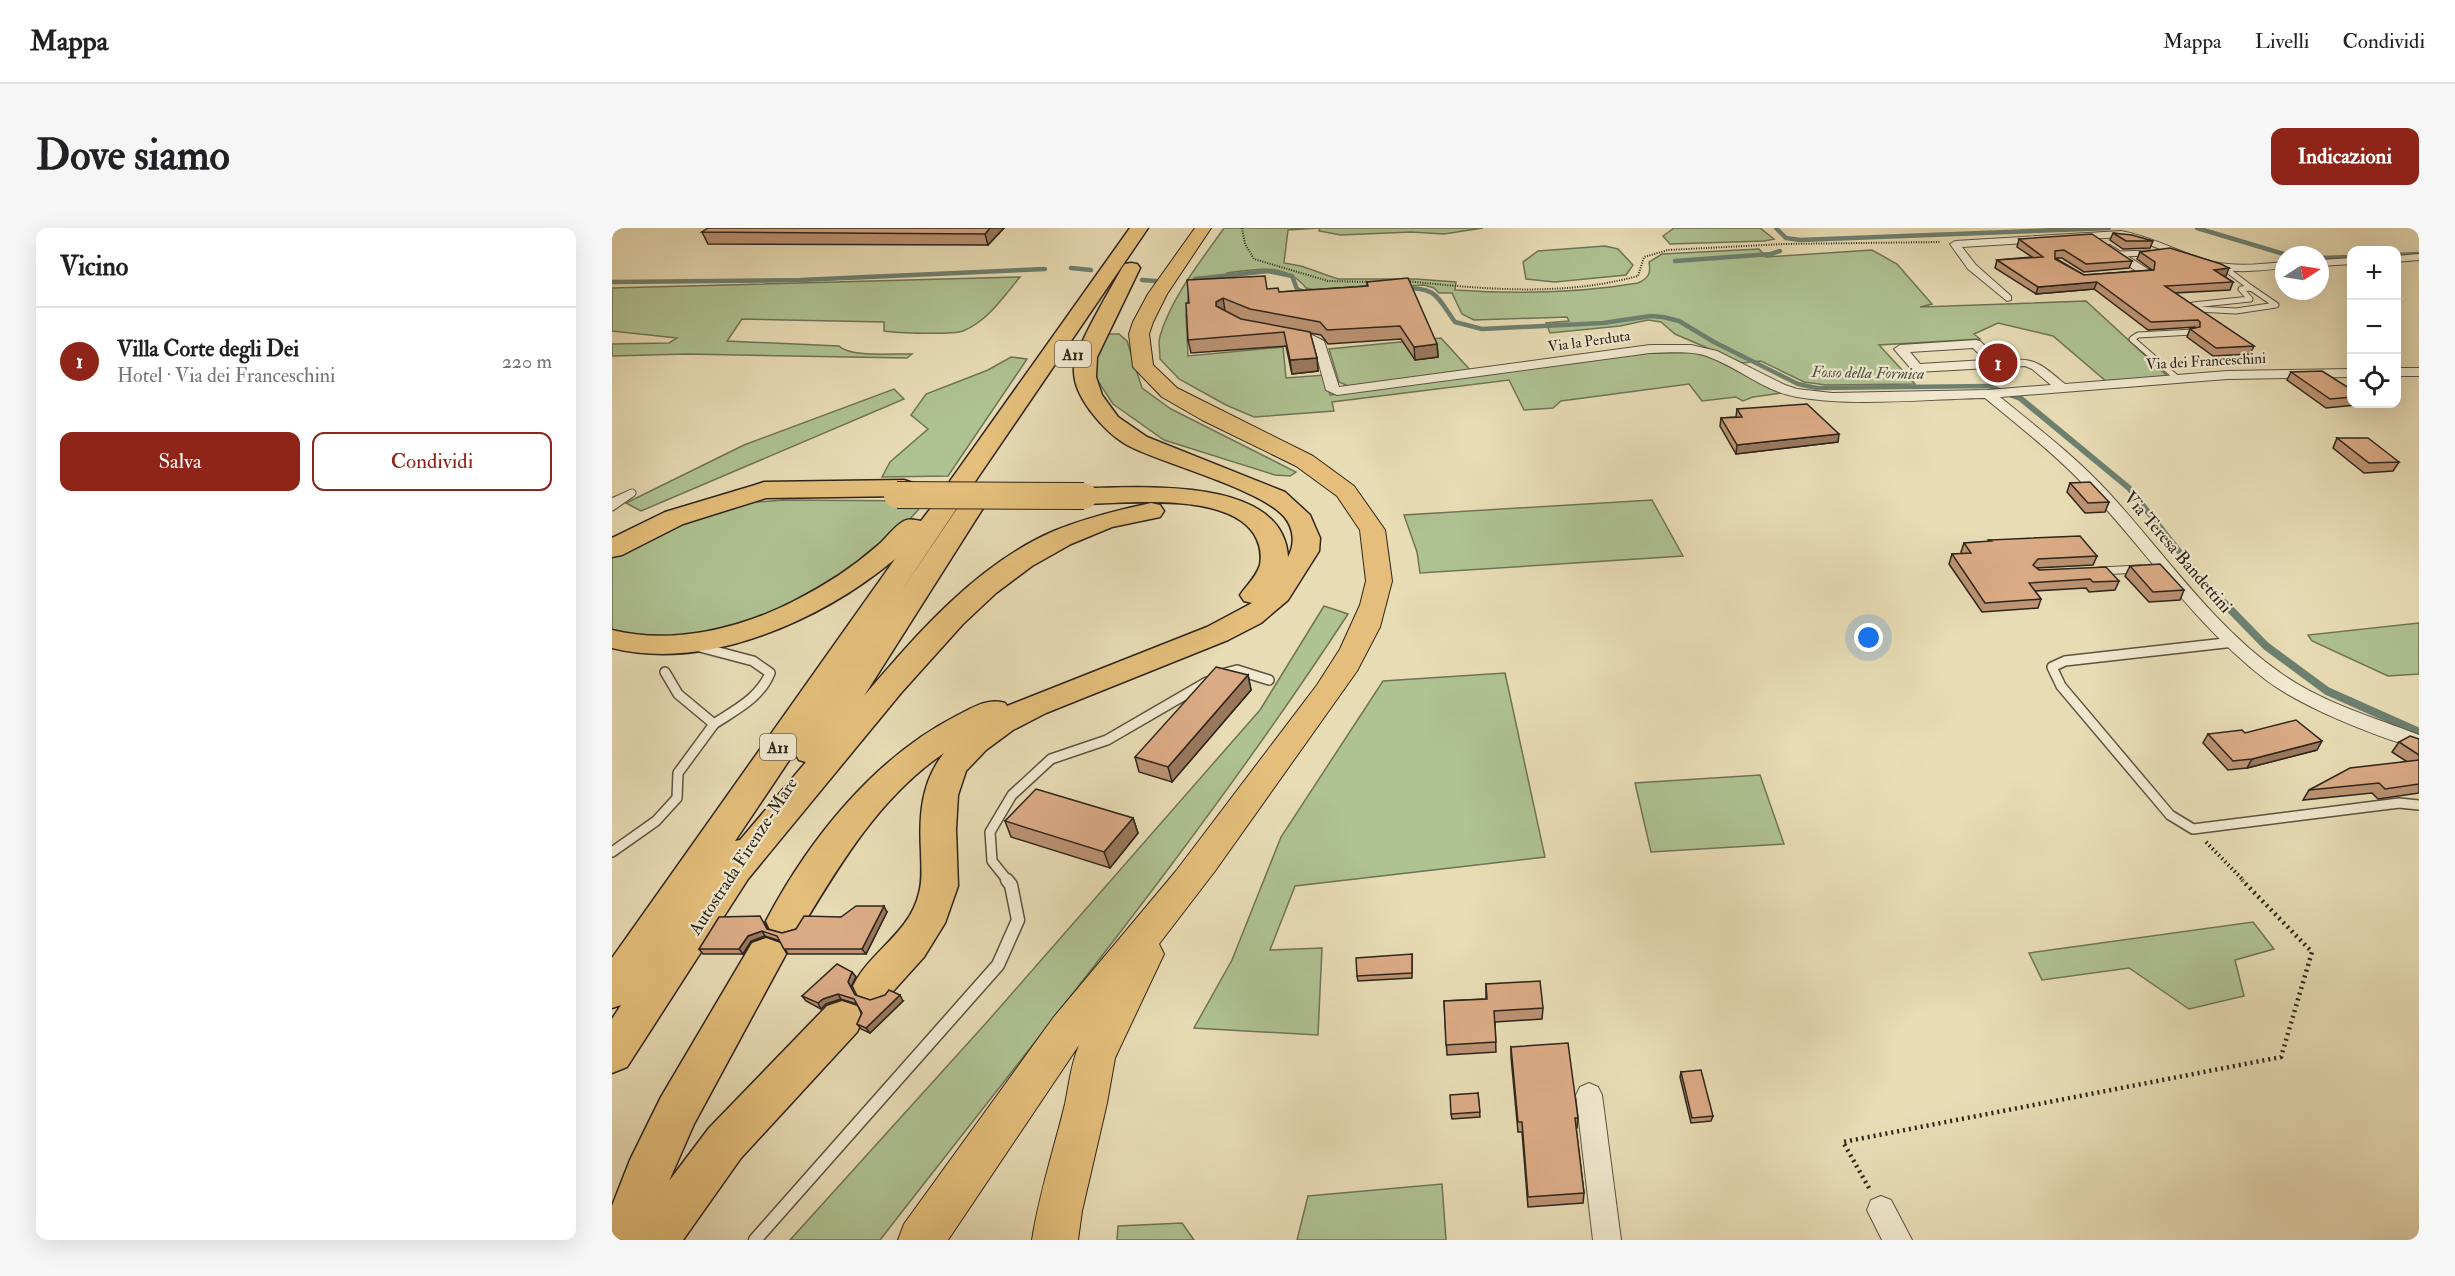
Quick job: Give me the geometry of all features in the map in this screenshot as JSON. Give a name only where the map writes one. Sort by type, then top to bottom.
[{"type":"highway","name":"A11","points":[[1004,439],[1138,228]]},
{"type":"highway","name":"A11","points":[[1004,439],[1131,268],[1157,228]]},
{"type":"highway","points":[[623,1240],[647,1176],[677,1111],[775,938],[828,853],[861,809],[904,764],[952,731],[1013,701],[1221,619],[1244,604],[1262,587],[1271,573],[1284,566],[1306,548],[1305,528],[1291,508],[1268,493],[1250,485],[1167,456],[1137,442],[1115,428],[1095,403],[1085,373],[1086,357],[1131,268]]},
{"type":"highway","points":[[612,639],[655,644],[684,643],[726,636],[806,606],[839,587],[885,555],[953,496],[1004,439]]},
{"type":"highway","points":[[615,548],[674,518],[713,505],[779,496],[900,492],[1086,491],[1204,499],[1234,506],[1252,517],[1267,532],[1284,566],[1272,600],[1240,623],[1036,705],[990,730],[959,758],[941,786],[937,810],[941,879],[937,898],[918,936],[873,986]]},
{"type":"highway","name":"Autostrada Firenze-Mare","points":[[612,1054],[736,869],[953,496]]},
{"type":"highway","name":"Autostrada Firenze-Mare","points":[[612,991],[953,496]]},
{"type":"highway","points":[[736,869],[925,646],[981,590],[1008,568],[1035,551],[1084,527],[1108,519],[1171,510],[1210,513],[1239,523],[1256,535],[1284,566]]},
{"type":"highway","points":[[654,1240],[725,1143],[842,1019]]},
{"type":"main road","points":[[921,1240],[1066,1033],[1130,949],[1175,898],[1318,704],[1350,655],[1374,606],[1379,570],[1375,531],[1362,509],[1344,488],[1279,446],[1179,401],[1162,389],[1144,368],[1138,344],[1144,320],[1203,228]]},
{"type":"main road","points":[[1055,1240],[1059,1211],[1086,1103],[1094,1058],[1113,1015],[1175,898]]},
{"type":"street","points":[[2007,298],[1961,255],[1955,244],[2121,234],[2137,236],[2211,264],[2230,268],[2275,266]]},
{"type":"street","points":[[2094,237],[2147,273],[2111,276]]},
{"type":"street","points":[[2401,259],[2419,257]]},
{"type":"street","points":[[2329,262],[2347,261]]},
{"type":"street","name":"Via la Perduta","points":[[1277,333],[1317,340],[1333,390],[1337,391],[1650,348],[1675,347],[1713,354],[1780,388],[1796,393],[1832,397],[1988,394]]},
{"type":"street","points":[[1995,363],[1976,344],[1900,349],[1917,368],[1995,363],[2014,361],[2036,366],[2062,388]]},
{"type":"street","points":[[2401,372],[2419,372]]},
{"type":"street","name":"Via dei Franceschini","points":[[1988,394],[2227,375],[2347,373]]},
{"type":"street","name":"Via Teresa Bandettini","points":[[1988,394],[2030,428],[2101,494],[2205,615],[2274,677],[2298,693],[2419,742]]},
{"type":"street","points":[[1589,1095],[1607,1240]]},
{"type":"street","points":[[1881,1210],[1898,1240]]},
{"type":"lane","points":[[2120,254],[2147,254],[2172,249]]},
{"type":"lane","points":[[2230,268],[2230,272],[2276,304],[2263,308],[2205,311],[2196,309],[2193,306],[2250,299],[2241,289],[2252,288]]},
{"type":"lane","points":[[2178,379],[2132,339],[2138,335],[2193,332]]},
{"type":"lane","points":[[2093,571],[2164,567]]},
{"type":"lane","points":[[2234,642],[2065,660],[2052,667],[2061,686],[2170,815],[2193,829],[2399,803],[2419,805]]},
{"type":"lane","points":[[612,852],[656,821],[678,798],[678,773],[714,724],[768,682],[770,673],[753,661],[684,643]]},
{"type":"lane","points":[[755,1240],[998,965],[1018,920],[1011,885],[992,861],[990,832],[1012,795],[1051,759],[1107,740],[1218,675],[1237,670],[1269,680]]},
{"type":"lane","points":[[665,672],[678,694],[714,724]]},
{"type":"path","points":[[1242,228],[1245,244],[1254,259],[1328,281],[1379,281]]},
{"type":"path","points":[[1399,281],[1497,290],[1535,290],[1625,281],[1638,276],[1644,256],[1668,250],[1784,244],[1936,242],[1955,244]]},
{"type":"path","points":[[1881,1210],[1843,1142],[2281,1057],[2312,952],[2193,829]]},
{"type":"green space","points":[[1224,228],[1320,228],[1288,230],[1284,263],[1301,266],[1338,279],[1416,279],[1456,282],[1455,290],[1478,291],[1570,291],[1638,283],[1648,275],[1649,262],[1662,254],[1759,249],[1766,257],[1872,250],[1897,264],[1932,304],[1920,307],[2086,301],[2175,383],[2114,388],[2053,336],[1998,323],[1974,334],[1980,339],[1879,345],[1915,384],[1826,385],[1804,382],[1761,361],[1742,363],[1675,334],[1661,322],[1648,320],[1620,326],[1550,333],[1546,323],[1569,321],[1567,317],[1474,320],[1462,314],[1452,293],[1439,293],[1434,288],[1424,285],[1326,292],[1306,288],[1289,274],[1260,269],[1227,273],[1232,288],[1189,291],[1186,315],[1188,356],[1283,347],[1286,378],[1325,375],[1330,395],[1662,350],[1695,352],[1718,360],[1782,393],[1753,397],[1743,401],[1736,397],[1702,401],[1689,384],[1561,401],[1553,408],[1524,410],[1509,380],[1332,402],[1334,411],[1254,417],[1226,405],[1179,379],[1160,359],[1160,336],[1165,321],[1188,279]]},
{"type":"green space","points":[[1320,228],[1483,228],[1444,234],[1411,232],[1341,235],[1319,231]]},
{"type":"green space","points":[[1674,228],[1760,228],[1774,239],[1670,244],[1663,236]]},
{"type":"green space","points":[[1605,246],[1618,249],[1633,265],[1626,275],[1555,282],[1526,279],[1523,262],[1538,251]]},
{"type":"green space","points":[[1020,277],[988,315],[963,331],[937,333],[884,331],[884,322],[742,319],[727,341],[839,346],[845,350],[863,354],[912,354],[907,358],[686,354],[612,356],[612,344],[669,343],[677,338],[612,331],[612,288]]},
{"type":"green space","points":[[1109,334],[1119,334],[1127,341],[1142,388],[1171,409],[1296,472],[1290,476],[1275,475],[1164,440],[1113,404],[1096,378],[1097,352]]},
{"type":"green space","points":[[1441,338],[1471,371],[1348,386],[1339,382],[1329,349]]},
{"type":"green space","points":[[1011,357],[1027,359],[948,476],[882,477],[890,462],[928,429],[911,415],[926,394],[988,370]]},
{"type":"green space","points":[[894,389],[904,399],[641,511],[626,503],[744,445]]},
{"type":"green space","points":[[783,500],[926,501],[885,547],[849,576],[754,623],[662,639],[612,632],[612,558],[616,554],[647,534],[745,503]]},
{"type":"green space","points":[[1652,500],[1683,556],[1420,573],[1417,552],[1404,515]]},
{"type":"green space","points":[[1324,606],[1348,614],[1294,695],[1180,854],[880,1240],[790,1240],[987,1022],[1260,710]]},
{"type":"green space","points":[[2419,623],[2419,674],[2388,676],[2312,641],[2308,635]]},
{"type":"green space","points":[[1505,673],[1545,857],[1295,886],[1270,950],[1322,948],[1318,1035],[1194,1028],[1232,960],[1281,837],[1383,681]]},
{"type":"green space","points":[[1760,775],[1784,844],[1651,852],[1635,783]]},
{"type":"green space","points":[[2253,922],[2274,949],[2235,960],[2244,996],[2189,1009],[2129,968],[2042,980],[2029,953]]},
{"type":"green space","points":[[1442,1184],[1446,1240],[1297,1240],[1308,1196]]},
{"type":"green space","points":[[1182,1223],[1194,1240],[1117,1240],[1118,1226]]},
{"type":"building","points":[[708,228],[990,228],[985,234],[702,232]]},
{"type":"building","points":[[2113,233],[2132,235],[2153,241],[2126,241]]},
{"type":"building","points":[[2092,234],[2132,261],[2086,264],[2064,250],[2055,251],[2055,259],[2084,275],[2154,270],[2155,262],[2140,252],[2170,248],[2229,268],[2214,270],[2233,282],[2165,286],[2254,346],[2216,348],[2190,329],[2200,327],[2198,320],[2151,322],[2097,282],[2038,287],[1997,260],[2043,257],[2019,239]]},
{"type":"building","points":[[1265,276],[1267,289],[1278,288],[1279,292],[1368,286],[1367,282],[1408,278],[1437,344],[1414,347],[1400,326],[1327,330],[1320,322],[1250,309],[1223,298],[1216,302],[1216,306],[1241,319],[1310,332],[1317,358],[1290,360],[1284,332],[1188,340],[1187,280]]},
{"type":"building","points":[[2322,371],[2347,387],[2347,397],[2330,399],[2291,372]]},
{"type":"building","points":[[1807,404],[1839,434],[1737,445],[1721,418],[1742,417],[1737,409]]},
{"type":"building","points":[[2337,438],[2368,438],[2399,462],[2369,463]]},
{"type":"building","points":[[2090,482],[2109,502],[2088,503],[2070,483]]},
{"type":"building","points":[[2080,536],[2097,556],[2038,559],[2033,565],[2039,570],[2106,567],[2119,581],[2093,582],[2090,579],[2029,583],[2041,599],[1985,603],[1952,554],[1971,553],[1964,543]]},
{"type":"building","points":[[2160,564],[2184,590],[2153,592],[2130,566]]},
{"type":"building","points":[[1216,667],[1248,675],[1168,767],[1135,757]]},
{"type":"building","points":[[2296,720],[2322,741],[2252,759],[2233,761],[2208,734],[2242,730],[2245,733]]},
{"type":"building","points":[[2410,736],[2419,739],[2419,755],[2399,742]]},
{"type":"building","points":[[2419,760],[2419,784],[2385,789],[2379,783],[2309,790],[2350,768]]},
{"type":"building","points":[[1036,789],[1133,818],[1104,852],[1005,821]]},
{"type":"building","points":[[856,906],[884,906],[862,949],[784,949],[777,936],[762,931],[748,936],[739,949],[699,949],[719,917],[760,916],[767,929],[782,933],[796,929],[804,916],[841,917]]},
{"type":"building","points":[[1412,954],[1412,973],[1357,976],[1356,958]]},
{"type":"building","points":[[837,964],[852,972],[848,982],[855,995],[870,1000],[885,995],[889,990],[900,995],[866,1028],[857,1024],[862,1013],[854,999],[838,994],[818,1003],[802,996]]},
{"type":"building","points":[[1540,981],[1543,1008],[1494,1011],[1496,1042],[1446,1045],[1444,1001],[1487,999],[1486,984]]},
{"type":"building","points":[[1568,1043],[1578,1118],[1575,1118],[1584,1193],[1528,1197],[1522,1122],[1518,1122],[1511,1047]]},
{"type":"building","points":[[1701,1070],[1713,1116],[1692,1118],[1681,1072]]},
{"type":"building","points":[[1478,1093],[1480,1112],[1451,1114],[1450,1095]]},
{"type":"waterway","points":[[1776,228],[1786,238],[1800,240],[2109,228]]},
{"type":"waterway","points":[[2197,228],[2275,251]]},
{"type":"waterway","points":[[1675,261],[1771,254],[1780,251]]},
{"type":"waterway","points":[[2401,255],[2419,254]]},
{"type":"waterway","points":[[2329,258],[2347,257]]},
{"type":"waterway","name":"Fosso della Formica","points":[[1071,268],[1091,270]]},
{"type":"waterway","points":[[612,282],[800,280],[1045,269]]},
{"type":"waterway","name":"Fosso della Formica","points":[[1195,279],[1268,271],[1292,276],[1297,289],[1309,294]]},
{"type":"waterway","name":"Fosso della Formica","points":[[1142,280],[1156,281]]},
{"type":"waterway","name":"Fosso della Formica","points":[[1404,288],[1430,292],[1435,295],[1455,322],[1482,329],[1603,323],[1651,316],[1663,317],[1679,321],[1714,342],[1798,384],[1817,388],[1989,386],[2005,392]]},
{"type":"waterway","name":"Fosso della Formica","points":[[2001,391],[2020,398],[2129,488],[2205,584],[2225,605]]},
{"type":"waterway","name":"Fosso della Formica","points":[[2224,603],[2266,646],[2327,691],[2419,732]]},
{"type":"place","name":"Villa Corte degli Dei","points":[[1998,363]]}]
